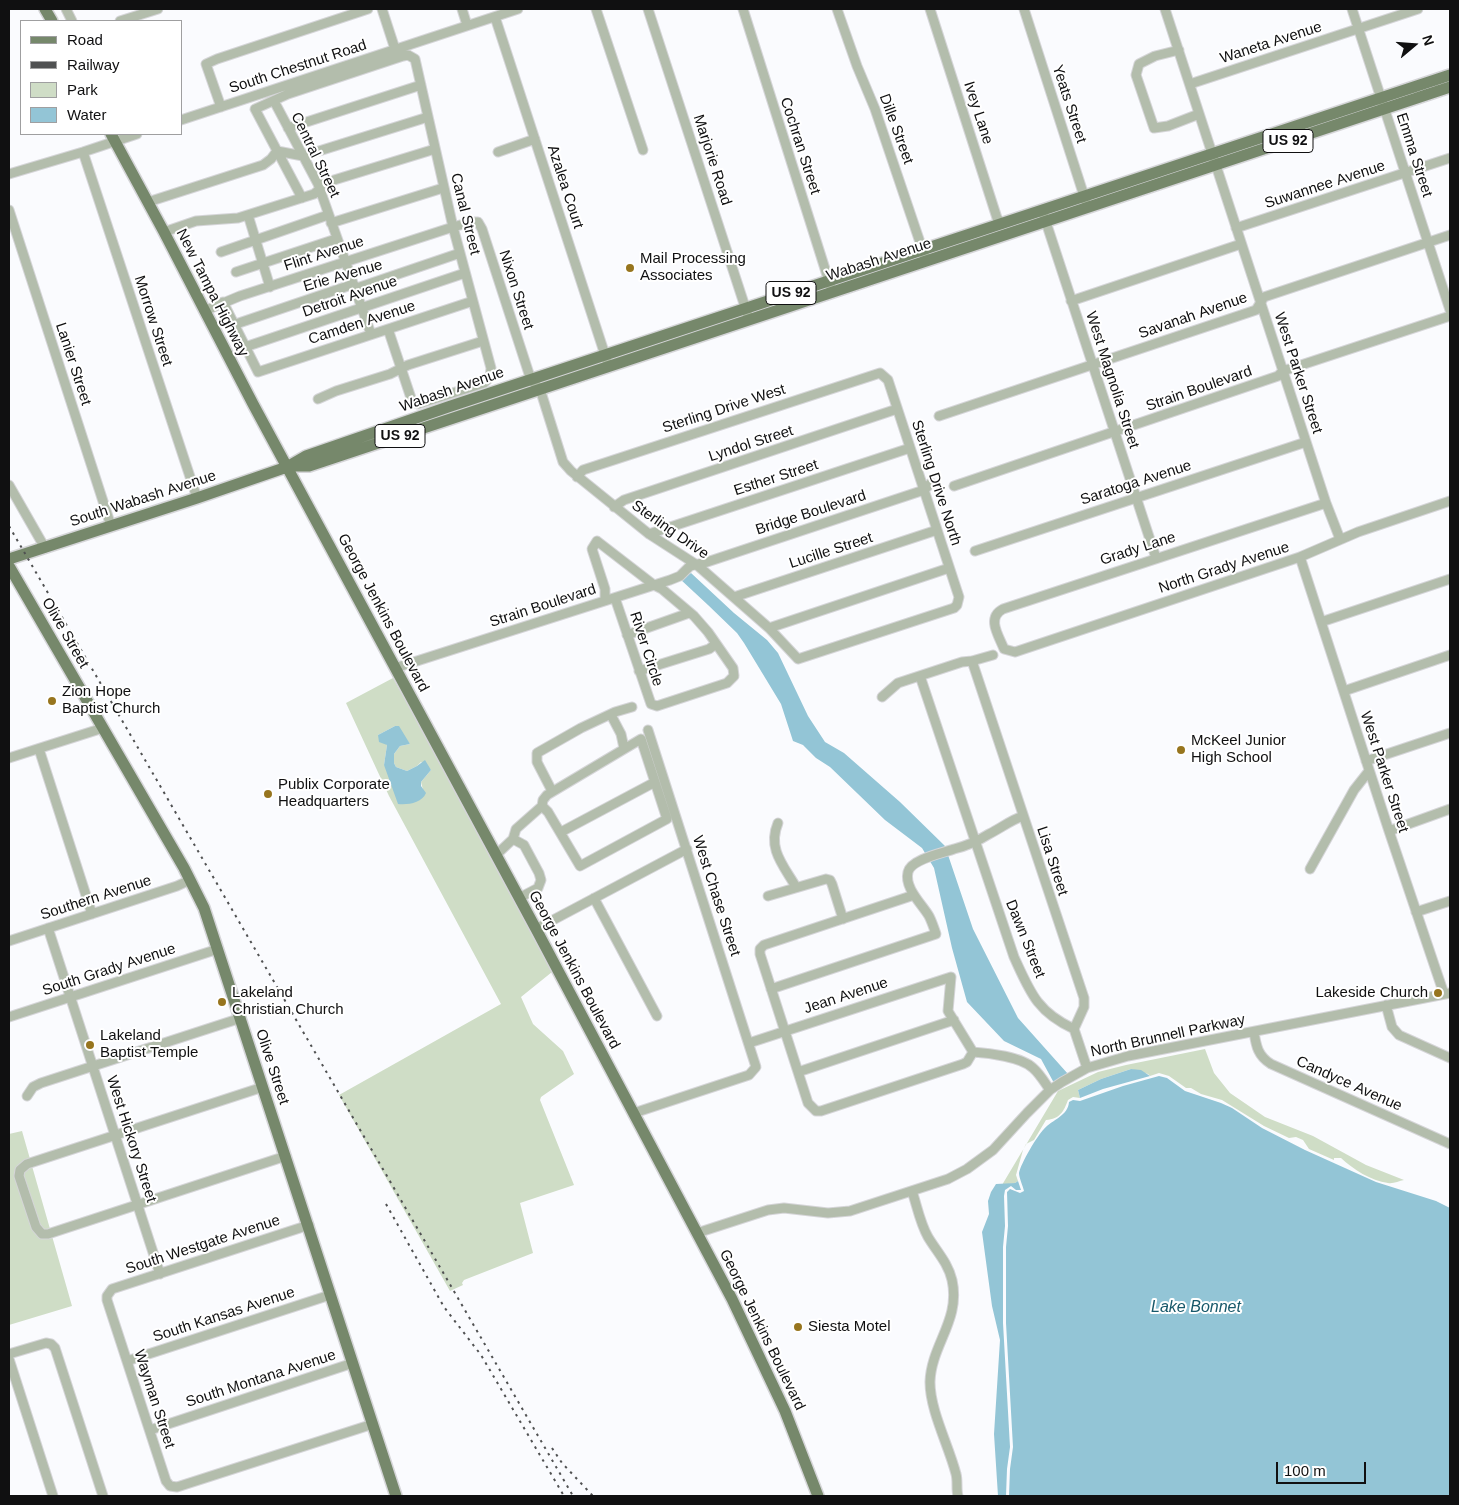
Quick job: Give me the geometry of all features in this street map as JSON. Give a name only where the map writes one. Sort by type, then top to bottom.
[{"type":"main road","points":[[45,9],[51,20]]},
{"type":"main road","name":"Wabash Avenue","points":[[287,466],[310,466],[451,419],[540,389],[606,361],[747,313],[1383,103],[1450,75]]},
{"type":"main road","name":"Wabash Avenue","points":[[1383,103],[1450,87]]},
{"type":"main road","name":"New Tampa Highway","points":[[113,137],[287,466]]},
{"type":"main road","name":"Wabash Avenue","points":[[924,255],[1002,224],[1044,216]]},
{"type":"main road","name":"Wabash Avenue","points":[[287,466],[306,456],[448,407],[531,380],[606,361]]},
{"type":"main road","points":[[448,407],[451,419]]},
{"type":"main road","name":"South Wabash Avenue","points":[[9,559],[197,498],[287,466]]},
{"type":"main road","name":"George Jenkins Boulevard","points":[[287,466],[536,929],[736,1307],[785,1411],[818,1496]]},
{"type":"main road","name":"Olive Street","points":[[9,566],[190,880],[204,908],[396,1496]]},
{"type":"street","points":[[123,20],[158,9]]},
{"type":"street","points":[[220,107],[206,64],[368,9]]},
{"type":"street","points":[[382,9],[395,50]]},
{"type":"street","points":[[462,9],[467,25]]},
{"type":"street","name":"South Chestnut Road","points":[[182,120],[518,9]]},
{"type":"street","points":[[596,9],[643,150]]},
{"type":"street","name":"Marjorie Road","points":[[648,9],[747,313]]},
{"type":"street","name":"Cochran Street","points":[[743,9],[831,286]]},
{"type":"street","name":"Dille Street","points":[[837,9],[857,66],[875,109],[924,255]]},
{"type":"street","name":"Ivey Lane","points":[[930,9],[997,218],[1002,224]]},
{"type":"street","name":"Yeats Street","points":[[1024,9],[1086,202]]},
{"type":"street","points":[[1167,9],[1236,228]]},
{"type":"street","name":"Emma Street","points":[[1352,9],[1450,310]]},
{"type":"street","name":"Waneta Avenue","points":[[1190,84],[1359,30],[1418,9]]},
{"type":"street","name":"Azalea Court","points":[[495,16],[606,361]]},
{"type":"street","points":[[1179,50],[1155,56],[1139,64],[1136,75],[1154,128],[1168,126],[1199,114]]},
{"type":"street","name":"Canal Street","points":[[274,100],[403,56],[413,57],[417,62],[443,188],[490,368],[489,378],[484,383],[421,404],[412,401],[401,368]]},
{"type":"street","points":[[288,128],[421,85]]},
{"type":"street","points":[[274,100],[255,109],[302,198]]},
{"type":"street","name":"Central Street","points":[[274,100],[320,189],[371,334]]},
{"type":"street","points":[[277,151],[303,156],[428,117]]},
{"type":"street","points":[[9,174],[83,152],[113,137],[130,135]]},
{"type":"street","points":[[498,152],[535,139]]},
{"type":"street","points":[[164,232],[196,222],[232,219],[248,215],[314,194],[320,189],[321,184],[435,149]]},
{"type":"street","points":[[148,202],[263,165],[277,151]]},
{"type":"street","name":"Morrow Street","points":[[83,152],[197,498]]},
{"type":"street","name":"Suwannee Avenue","points":[[1236,228],[1450,158]]},
{"type":"street","points":[[221,252],[256,239],[443,188]]},
{"type":"street","name":"Lanier Street","points":[[9,210],[111,526]]},
{"type":"street","points":[[248,215],[270,287]]},
{"type":"street","name":"West Magnolia Street","points":[[1044,216],[1156,558]]},
{"type":"street","name":"Nixon Street","points":[[453,227],[475,221],[480,225],[531,380],[540,389]]},
{"type":"street","name":"Flint Avenue","points":[[204,311],[223,302],[453,227]]},
{"type":"street","name":"West Parker Street","points":[[1236,228],[1326,503],[1340,539]]},
{"type":"street","name":"Savanah Avenue","points":[[939,416],[1255,310],[1261,304],[1264,297],[1450,234]]},
{"type":"street","points":[[236,272],[336,239]]},
{"type":"street","points":[[1071,301],[1241,244]]},
{"type":"street","name":"Erie Avenue","points":[[233,325],[354,286],[357,288],[460,253]]},
{"type":"street","name":"Detroit Avenue","points":[[245,347],[465,273]]},
{"type":"street","name":"Camden Avenue","points":[[245,347],[258,372],[473,301]]},
{"type":"street","points":[[223,302],[245,347]]},
{"type":"street","name":"Strain Boulevard","points":[[954,486],[1278,376],[1283,371],[1450,316]]},
{"type":"street","points":[[388,329],[401,368]]},
{"type":"street","points":[[318,399],[336,391],[390,374],[401,368],[483,341]]},
{"type":"street","name":"Sterling Drive West","points":[[577,477],[583,470],[875,374],[882,374]]},
{"type":"street","name":"Sterling Drive North","points":[[769,628],[798,659],[954,608],[958,603],[959,598],[937,530],[927,487],[910,448],[888,380],[882,374]]},
{"type":"street","name":"Sterling Drive","points":[[540,389],[563,462],[577,477],[649,534],[697,565],[769,628]]},
{"type":"street","name":"Lyndol Street","points":[[614,507],[624,500],[897,409]]},
{"type":"street","name":"Saratoga Avenue","points":[[975,551],[1306,442]]},
{"type":"street","name":"Esther Street","points":[[649,534],[910,448]]},
{"type":"street","points":[[9,486],[45,548]]},
{"type":"street","name":"Bridge Boulevard","points":[[697,565],[927,487]]},
{"type":"street","name":"North Grady Avenue","points":[[1004,649],[1015,652],[1300,557],[1340,539],[1450,501]]},
{"type":"street","name":"Grady Lane","points":[[1004,649],[994,626],[994,620],[999,611],[1326,503]]},
{"type":"street","name":"Lucille Street","points":[[734,597],[937,530]]},
{"type":"street","name":"River Circle","points":[[605,600],[605,589],[592,549],[597,541],[654,585],[662,588],[689,613],[708,632],[734,671],[734,676],[727,683],[654,706],[649,701],[615,598]]},
{"type":"street","name":"West Parker Street","points":[[1300,557],[1416,912],[1447,993]]},
{"type":"street","name":"Strain Boulevard","points":[[395,668],[654,585],[680,576],[690,566],[697,565]]},
{"type":"street","points":[[769,628],[949,568]]},
{"type":"street","points":[[1321,622],[1450,579]]},
{"type":"street","points":[[627,635],[689,613]]},
{"type":"street","points":[[640,671],[716,644]]},
{"type":"street","points":[[882,697],[898,683],[993,654]]},
{"type":"street","points":[[1344,691],[1450,655]]},
{"type":"street","name":"Lisa Street","points":[[972,661],[1084,998],[1084,1008],[1074,1029]]},
{"type":"street","name":"Dawn Street","points":[[920,676],[1008,943],[1037,1002],[1050,1016],[1074,1029]]},
{"type":"street","points":[[552,791],[537,762],[537,753],[605,716],[632,707]]},
{"type":"street","points":[[611,715],[621,734],[624,748]]},
{"type":"street","points":[[9,758],[103,728]]},
{"type":"street","name":"West Chase Street","points":[[634,1114],[749,1074],[754,1070],[755,1064],[648,730]]},
{"type":"street","points":[[1366,761],[1450,733]]},
{"type":"street","points":[[496,855],[513,839],[516,829],[542,806],[543,800],[552,791],[641,739],[667,818],[580,866],[561,832],[542,806]]},
{"type":"street","points":[[39,749],[92,914]]},
{"type":"street","points":[[1310,869],[1354,790],[1369,771]]},
{"type":"street","points":[[561,832],[655,782]]},
{"type":"street","points":[[1389,831],[1450,809]]},
{"type":"street","points":[[771,989],[936,934],[929,916],[914,895],[908,881],[908,873],[911,866],[989,835],[1023,816]]},
{"type":"street","points":[[778,823],[774,834],[774,842],[781,865],[796,887]]},
{"type":"street","points":[[513,839],[524,845],[540,876],[538,888],[519,898]]},
{"type":"street","points":[[536,929],[687,849]]},
{"type":"street","points":[[768,896],[826,879],[830,881],[843,919]]},
{"type":"street","name":"Southern Avenue","points":[[9,938],[92,914],[190,880]]},
{"type":"street","points":[[914,895],[762,947],[760,954],[808,1103],[815,1110],[821,1111],[963,1064],[974,1052]]},
{"type":"street","points":[[594,898],[657,1016]]},
{"type":"street","points":[[1416,912],[1450,900]]},
{"type":"street","name":"West Hickory Street","points":[[48,928],[160,1274]]},
{"type":"street","name":"South Grady Avenue","points":[[9,1018],[218,949]]},
{"type":"street","name":"Jean Avenue","points":[[749,1043],[951,976],[948,1007],[954,1020]]},
{"type":"street","name":"North Brunnell Parkway","points":[[697,1233],[768,1210],[784,1208],[828,1213],[850,1211],[948,1179],[993,1150],[1050,1090],[1087,1068],[1128,1056],[1447,993]]},
{"type":"street","points":[[1386,1005],[1392,1027],[1399,1035],[1450,1058]]},
{"type":"street","points":[[27,1096],[34,1087],[41,1083],[240,1018]]},
{"type":"street","points":[[798,1072],[954,1020],[974,1052]]},
{"type":"street","points":[[1074,1029],[1087,1068]]},
{"type":"street","name":"Candyce Avenue","points":[[1254,1032],[1258,1052],[1264,1060],[1450,1144]]},
{"type":"street","points":[[974,1052],[1003,1056],[1028,1064],[1034,1068],[1050,1090]]},
{"type":"street","points":[[263,1087],[27,1166],[19,1176],[36,1227],[42,1234],[286,1156]]},
{"type":"street","points":[[912,1191],[922,1224],[944,1261],[952,1280],[954,1294],[953,1310],[931,1369],[930,1385],[933,1401],[956,1475],[958,1496]]},
{"type":"street","name":"South Westgate Avenue","points":[[108,1293],[112,1289],[308,1226]]},
{"type":"street","name":"Wayman Street","points":[[108,1293],[107,1300],[127,1361],[168,1484],[173,1488],[373,1424]]},
{"type":"street","name":"South Kansas Avenue","points":[[127,1361],[330,1295]]},
{"type":"street","points":[[9,1354],[46,1343],[51,1344],[55,1348],[103,1496]]},
{"type":"street","points":[[9,1359],[53,1496]]},
{"type":"street","name":"South Montana Avenue","points":[[150,1430],[353,1363]]},
{"type":"green space","points":[[393,678],[476,825],[552,972],[521,997],[533,1024],[563,1051],[574,1074],[541,1097],[540,1100],[574,1185],[520,1203],[533,1253],[464,1280],[463,1285],[450,1291],[339,1095],[501,1004],[389,796],[346,703]],"holes":[[[395,726],[410,744],[400,746],[394,754],[394,763],[396,767],[407,771],[421,762],[431,770],[421,782],[423,790],[384,765],[387,745],[378,735]]]},
{"type":"green space","points":[[1205,1049],[1214,1073],[1230,1093],[1265,1117],[1313,1136],[1366,1165],[1404,1180],[1390,1183],[1375,1180],[1341,1158],[1334,1158],[1334,1160],[1309,1149],[1303,1140],[1296,1137],[1289,1138],[1264,1126],[1222,1100],[1201,1094],[1191,1088],[1186,1088],[1169,1076],[1159,1073],[1150,1076],[1131,1069],[1101,1079],[1078,1090],[1080,1098],[1073,1097],[1068,1100],[1061,1114],[1046,1120],[1034,1140],[1027,1144],[1058,1091],[1098,1072]]},
{"type":"green space","points":[[22,1131],[72,1306],[9,1325],[9,1134]]},
{"type":"green space","points":[[1024,1148],[1016,1175],[1018,1181],[1002,1185]]},
{"type":"water","points":[[691,573],[734,613],[767,640],[778,653],[808,716],[825,742],[844,753],[900,802],[945,846],[973,929],[1018,1018],[1068,1074],[1054,1083],[1041,1059],[1004,1041],[967,1002],[952,948],[934,868],[922,848],[885,820],[830,767],[816,758],[803,745],[793,741],[781,704],[744,643],[737,633],[680,579]]},
{"type":"water","points":[[395,726],[399,726],[410,744],[400,746],[394,754],[396,767],[407,771],[425,760],[431,770],[421,782],[421,786],[426,793],[421,799],[410,804],[398,804],[384,765],[387,745],[379,742],[378,735]]},
{"type":"water","points":[[1131,1069],[1141,1070],[1150,1076],[1103,1089],[1080,1098],[1078,1090],[1101,1079]]},
{"type":"water","name":"Lake Bonnet","points":[[1159,1076],[1167,1078],[1185,1091],[1232,1108],[1262,1128],[1305,1150],[1376,1182],[1436,1201],[1450,1208],[1450,1496],[1009,1496],[1013,1447],[1006,1323],[1007,1192],[1010,1189],[1020,1193],[1024,1191],[1019,1173],[1026,1157],[1041,1132],[1066,1111],[1069,1102],[1073,1100],[1080,1101]]},
{"type":"water","points":[[1018,1181],[1021,1190],[1016,1190],[1011,1186],[1005,1190],[1004,1196],[1003,1323],[1010,1447],[1006,1496],[998,1496],[994,1434],[1000,1340],[992,1306],[982,1232],[989,1214],[988,1201],[996,1184],[1015,1183]]},
{"type":"railway","points":[[9,526],[573,1496]]},
{"type":"railway","points":[[386,1204],[444,1307],[481,1355],[564,1496]]},
{"type":"railway","points":[[552,1448],[562,1463],[593,1496]]},
{"type":"place","name":"Mail Processing Associates","points":[[630,268]]},
{"type":"place","name":"Zion Hope Baptist Church","points":[[52,701]]},
{"type":"place","name":"McKeel Junior High School","points":[[1181,750]]},
{"type":"place","name":"Publix Corporate Headquarters","points":[[268,794]]},
{"type":"place","name":"Lakeside Church","points":[[1438,993]]},
{"type":"place","name":"Lakeland Christian Church","points":[[222,1002]]},
{"type":"place","name":"Lakeland Baptist Temple","points":[[90,1045]]},
{"type":"place","name":"Siesta Motel","points":[[798,1327]]}]
